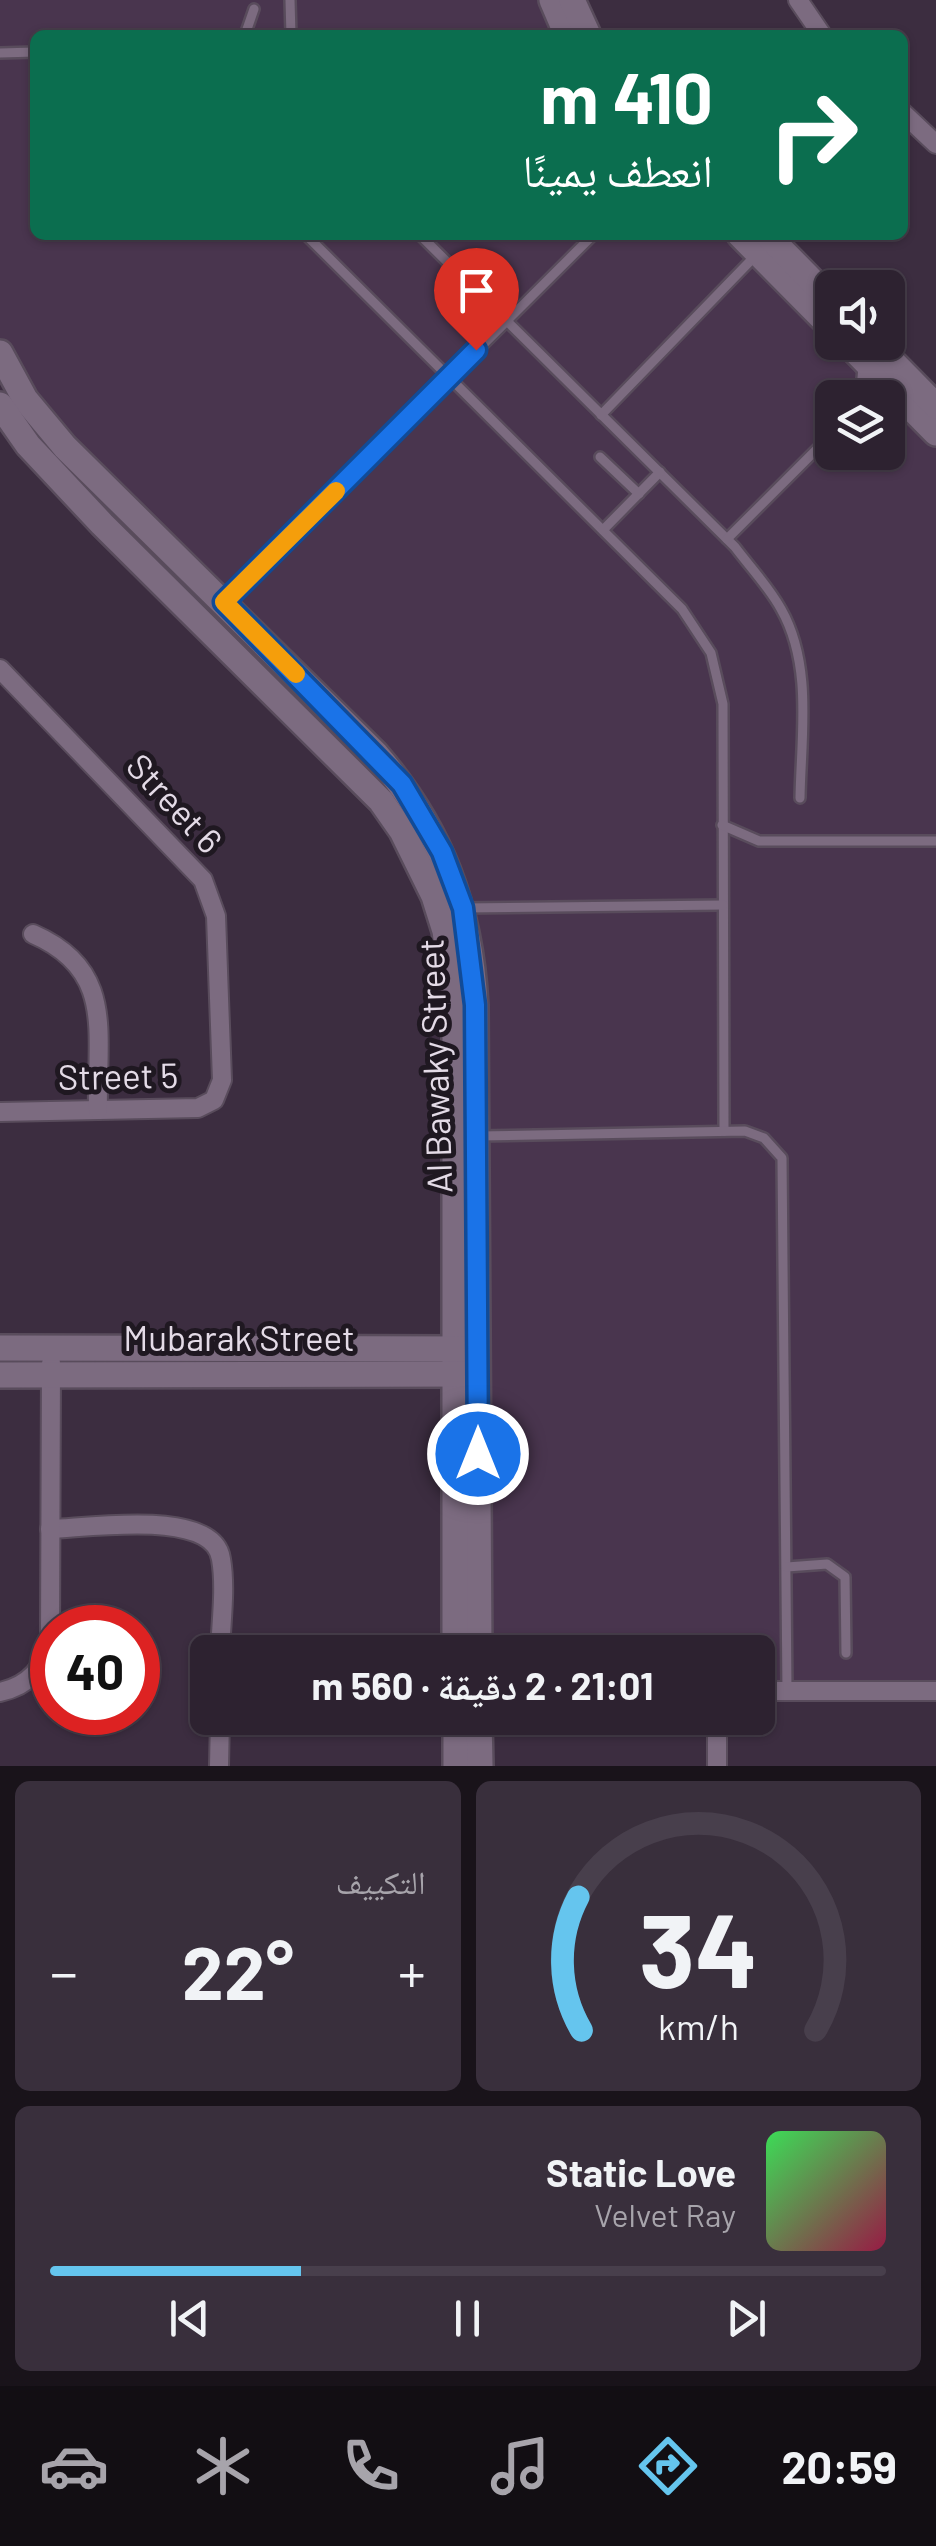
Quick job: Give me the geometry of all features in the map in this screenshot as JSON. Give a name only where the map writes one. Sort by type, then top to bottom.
[{"type":"street","points":[[552,0],[565,30]]},
{"type":"street","points":[[572,0],[586,30]]},
{"type":"street","points":[[798,0],[819,30]]},
{"type":"street","points":[[908,118],[936,144]]},
{"type":"street","points":[[755,241],[815,288]]},
{"type":"street","points":[[755,241],[815,309]]},
{"type":"street","name":"Al Bawaky Street","points":[[0,352],[44,424],[402,784],[442,852],[463,908],[473,965],[477,1136],[457,1635]]},
{"type":"street","points":[[875,360],[936,406]]},
{"type":"street","points":[[890,373],[936,433]]},
{"type":"street","name":"Al Bawaky Street","points":[[0,406],[28,445],[102,524],[357,774],[391,816],[420,863],[445,931],[455,1004],[478,1635]]},
{"type":"street","name":"Street 6","points":[[0,669],[203,880],[216,916],[222,1080]]},
{"type":"street","points":[[33,934],[69,952],[92,986],[98,1110]]},
{"type":"street","name":"Street 5","points":[[0,1112],[198,1108],[214,1100],[222,1080]]},
{"type":"street","name":"Mubarak Street","points":[[0,1348],[51,1361],[466,1361]]},
{"type":"street","points":[[0,1692],[30,1679],[48,1651],[51,1361]]},
{"type":"street","name":"Mubarak Street","points":[[0,1375],[51,1361]]},
{"type":"street","points":[[50,1529],[177,1526],[208,1537],[222,1558],[220,1635]]},
{"type":"street","points":[[775,1691],[936,1691]]},
{"type":"street","points":[[219,1766],[220,1735]]},
{"type":"street","points":[[456,1735],[456,1766]]},
{"type":"street","points":[[480,1735],[480,1766]]},
{"type":"street","points":[[717,1735],[717,1766]]},
{"type":"lane","points":[[290,0],[291,30]]},
{"type":"lane","points":[[247,30],[254,9]]},
{"type":"lane","points":[[0,54],[30,52]]},
{"type":"lane","points":[[311,240],[682,610],[711,653],[723,704],[724,1131]]},
{"type":"lane","points":[[425,240],[727,539],[770,592],[795,643],[801,676],[800,798]]},
{"type":"lane","points":[[224,602],[588,240]]},
{"type":"lane","points":[[600,415],[755,241]]},
{"type":"lane","points":[[727,539],[815,451]]},
{"type":"lane","points":[[600,457],[638,494]]},
{"type":"lane","points":[[603,530],[660,472]]},
{"type":"lane","points":[[722,825],[760,841],[936,841]]},
{"type":"lane","points":[[463,908],[723,905]]},
{"type":"lane","points":[[477,1136],[724,1131],[764,1138],[786,1166],[787,1691]]},
{"type":"lane","points":[[787,1567],[827,1564],[844,1577],[846,1653]]},
{"type":"shaded area","points":[[0,0],[563,0],[575,30],[30,30],[30,240],[757,240],[815,300],[815,360],[875,360],[895,380],[815,380],[815,470],[905,470],[905,391],[936,422],[936,1683],[775,1683],[775,1635],[466,1635],[460,995],[433,858],[386,785],[45,447],[0,382]]},
{"type":"slow traffic","points":[[296,674],[224,602],[336,491]]},
{"type":"route","points":[[476,350],[224,602],[402,784],[442,852],[463,908],[475,1005],[478,1454]]}]
